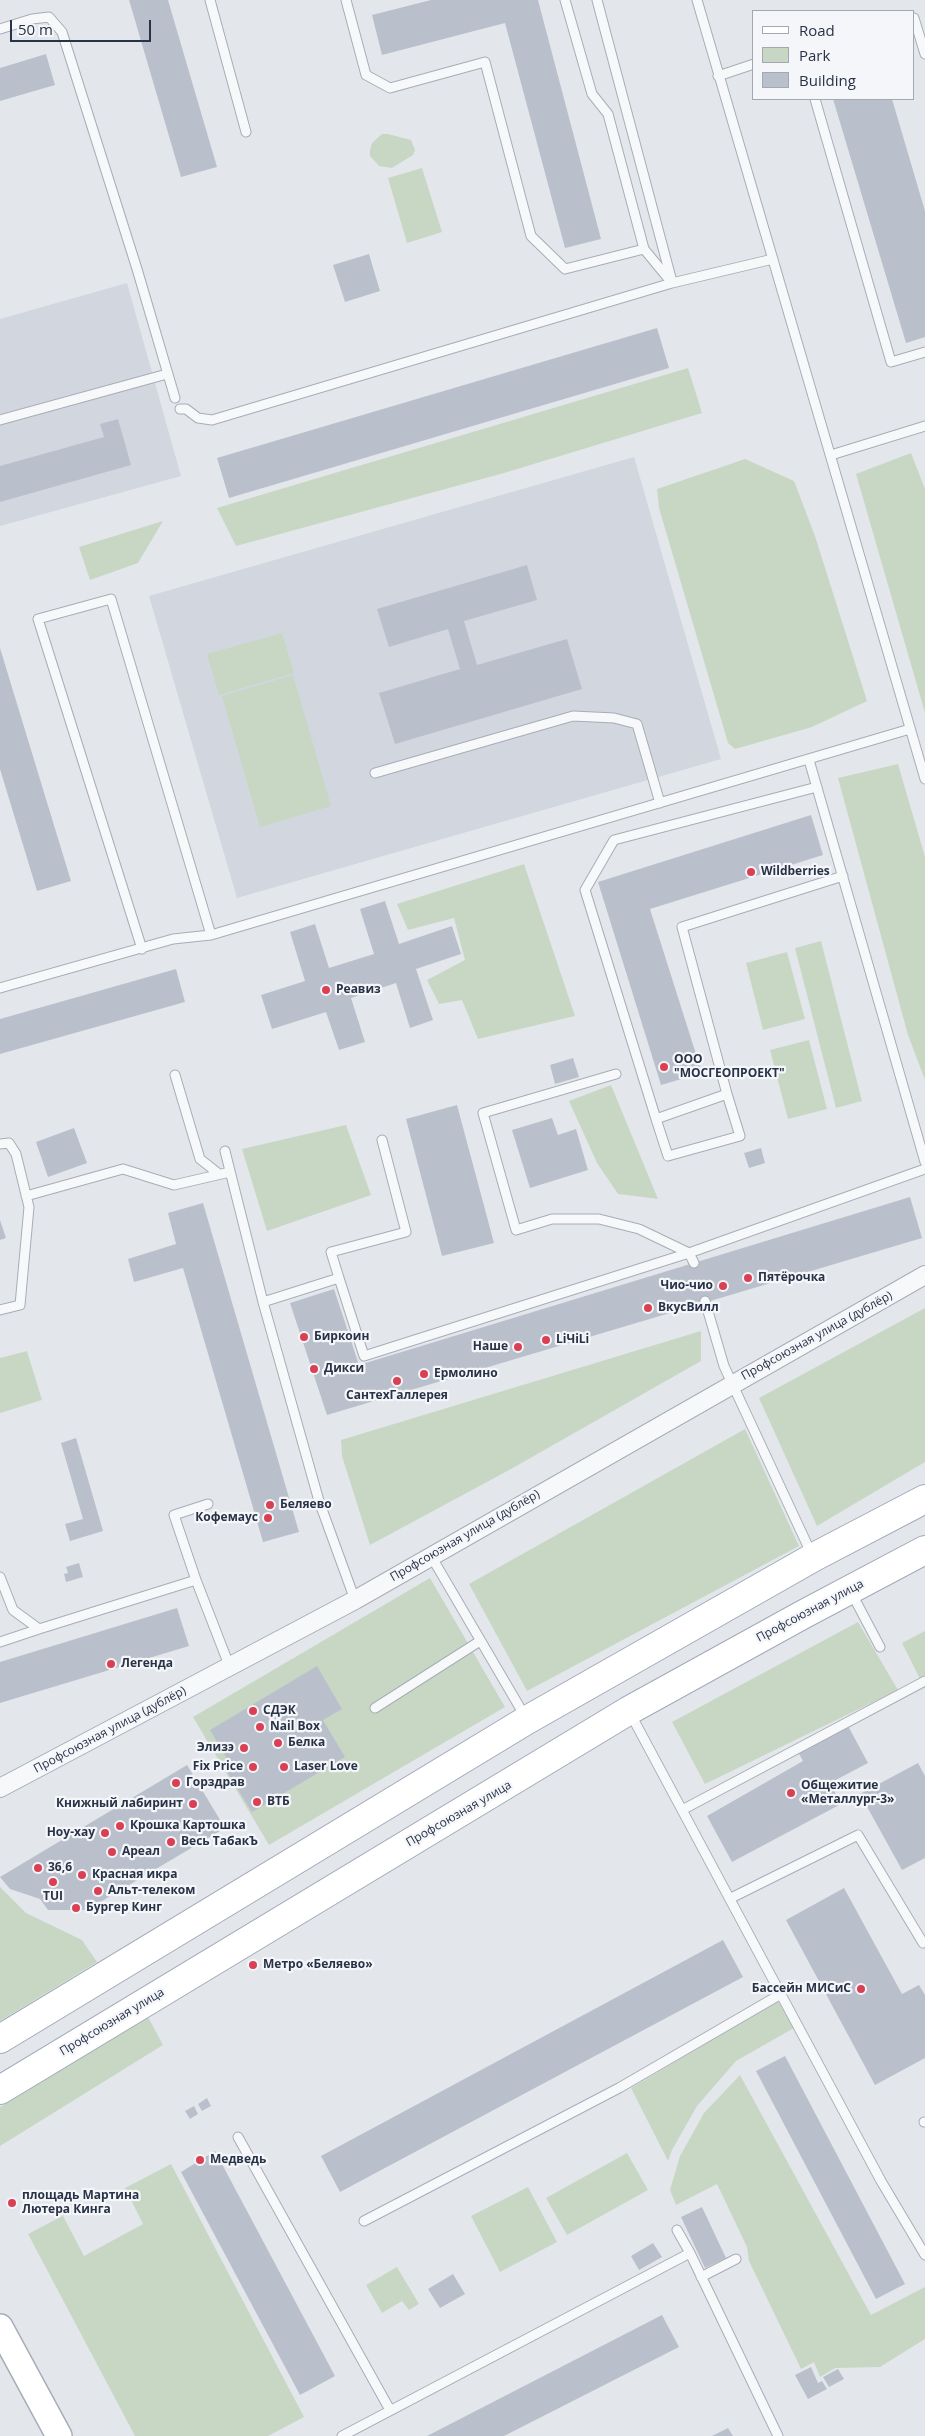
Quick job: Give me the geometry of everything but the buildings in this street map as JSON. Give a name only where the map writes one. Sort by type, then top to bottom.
[{"type":"main road","points":[[0,2039],[236,1894],[527,1720],[814,1557],[925,1499]]},
{"type":"main road","name":"Профсоюзная улица","points":[[0,2090],[628,1711],[925,1550]]},
{"type":"main road","points":[[0,2326],[59,2436]]},
{"type":"street","name":"Профсоюзная улица (дублёр)","points":[[0,1788],[229,1665],[355,1600],[925,1275]]},
{"type":"lane","points":[[210,0],[246,132]]},
{"type":"lane","points":[[346,0],[366,75],[390,88],[485,62],[531,236],[565,268],[644,249]]},
{"type":"lane","points":[[565,0],[592,94],[608,114],[644,249],[672,283]]},
{"type":"lane","points":[[597,0],[672,283]]},
{"type":"lane","points":[[698,0],[718,76],[925,779]]},
{"type":"lane","points":[[0,28],[32,19],[49,17],[62,32],[137,269],[175,398]]},
{"type":"lane","points":[[915,21],[925,54]]},
{"type":"lane","points":[[718,76],[752,65]]},
{"type":"lane","points":[[815,100],[891,362],[925,352]]},
{"type":"lane","points":[[180,409],[186,409],[198,418],[212,420],[672,283],[773,259]]},
{"type":"lane","points":[[0,420],[167,374]]},
{"type":"lane","points":[[830,454],[925,426]]},
{"type":"lane","points":[[142,949],[38,619],[111,599],[211,935]]},
{"type":"lane","points":[[375,773],[573,716],[614,718],[636,724],[660,804]]},
{"type":"lane","points":[[0,988],[175,939],[211,935],[910,729]]},
{"type":"lane","points":[[809,760],[925,1162]]},
{"type":"lane","points":[[817,787],[614,840],[585,890],[668,1156],[740,1136],[682,926],[843,876]]},
{"type":"lane","points":[[616,1074],[483,1113],[516,1230],[552,1219],[599,1219],[639,1229],[689,1253],[694,1263]]},
{"type":"lane","points":[[175,1075],[200,1159],[219,1174]]},
{"type":"lane","points":[[656,1119],[727,1094]]},
{"type":"lane","points":[[382,1140],[406,1232],[331,1252],[364,1356],[689,1253],[925,1169]]},
{"type":"lane","points":[[0,1144],[9,1143],[16,1154],[29,1207],[20,1305],[0,1310]]},
{"type":"lane","points":[[224,1151],[263,1302],[319,1501],[355,1600]]},
{"type":"lane","points":[[26,1196],[122,1169],[174,1185],[230,1172]]},
{"type":"lane","points":[[263,1302],[340,1278]]},
{"type":"lane","points":[[705,1301],[724,1366],[814,1557]]},
{"type":"lane","points":[[208,1504],[174,1514],[196,1580],[229,1665]]},
{"type":"lane","points":[[431,1556],[527,1720]]},
{"type":"lane","points":[[0,1576],[13,1610],[39,1629]]},
{"type":"lane","points":[[0,1642],[196,1580]]},
{"type":"lane","points":[[850,1589],[880,1647]]},
{"type":"lane","points":[[374,1708],[480,1641]]},
{"type":"lane","points":[[682,1810],[925,1681]]},
{"type":"lane","points":[[628,1711],[668,1790],[682,1810],[731,1898],[877,2173],[925,2255]]},
{"type":"lane","points":[[731,1898],[858,1835],[923,1943],[925,1942]]},
{"type":"lane","points":[[364,2222],[619,2088],[781,1994]]},
{"type":"lane","points":[[238,2137],[390,2410]]},
{"type":"lane","points":[[677,2230],[690,2253],[778,2436]]},
{"type":"lane","points":[[342,2436],[690,2253]]},
{"type":"lane","points":[[701,2277],[736,2259]]},
{"type":"shaded area","points":[[127,283],[181,476],[0,526],[0,319]]},
{"type":"shaded area","points":[[634,457],[721,759],[237,898],[149,596]]},
{"type":"green space","points":[[382,134],[411,140],[415,150],[413,155],[392,168],[379,166],[370,156],[370,150],[372,143]]},
{"type":"green space","points":[[422,168],[442,232],[407,243],[388,178]]},
{"type":"green space","points":[[688,368],[702,413],[504,473],[236,546],[217,508]]},
{"type":"green space","points":[[911,453],[925,489],[925,713],[856,474]]},
{"type":"green space","points":[[745,459],[794,481],[815,536],[867,701],[812,727],[735,749],[728,743],[659,508],[657,489]]},
{"type":"green space","points":[[163,521],[138,563],[90,580],[79,547]]},
{"type":"green space","points":[[282,633],[294,673],[219,695],[207,654]]},
{"type":"green space","points":[[293,675],[331,806],[260,827],[222,696]]},
{"type":"green space","points":[[898,764],[925,857],[925,1080],[908,1035],[838,778]]},
{"type":"green space","points":[[524,864],[575,1016],[478,1039],[462,1000],[439,1004],[427,980],[465,960],[454,918],[408,930],[397,904]]},
{"type":"green space","points":[[821,941],[862,1101],[836,1108],[795,948]]},
{"type":"green space","points":[[787,952],[805,1019],[763,1030],[746,963]]},
{"type":"green space","points":[[809,1040],[827,1109],[788,1119],[770,1050]]},
{"type":"green space","points":[[611,1085],[658,1199],[618,1194],[597,1163],[569,1101]]},
{"type":"green space","points":[[346,1125],[371,1195],[267,1231],[242,1149]]},
{"type":"green space","points":[[925,1308],[925,1462],[817,1526],[759,1398]]},
{"type":"green space","points":[[701,1331],[701,1361],[511,1469],[370,1545],[342,1456],[341,1440]]},
{"type":"green space","points":[[27,1351],[42,1400],[0,1413],[0,1358]]},
{"type":"green space","points":[[745,1429],[799,1546],[527,1691],[469,1584]]},
{"type":"green space","points":[[430,1578],[505,1707],[269,1845],[193,1717]]},
{"type":"green space","points":[[858,1622],[898,1690],[705,1784],[672,1722]]},
{"type":"green space","points":[[925,1631],[925,1689],[902,1643]]},
{"type":"green space","points":[[0,1887],[26,1913],[82,1940],[97,1962],[0,2021]]},
{"type":"green space","points":[[778,2001],[794,2028],[736,2061],[697,2106],[672,2150],[668,2161],[631,2088]]},
{"type":"green space","points":[[148,2017],[163,2045],[0,2146],[0,2107]]},
{"type":"green space","points":[[740,2075],[871,2315],[925,2287],[925,2339],[880,2367],[835,2368],[820,2377],[814,2362],[801,2369],[749,2261],[747,2247],[717,2184],[676,2205],[670,2190],[680,2156],[704,2113]]},
{"type":"green space","points":[[627,2153],[648,2190],[567,2235],[546,2198]]},
{"type":"green space","points":[[171,2164],[304,2417],[268,2436],[135,2436],[28,2234],[85,2204],[63,2216],[84,2256],[143,2224],[125,2188]]},
{"type":"green space","points":[[528,2187],[557,2242],[500,2272],[471,2216]]},
{"type":"green space","points":[[397,2267],[419,2304],[409,2310],[402,2301],[382,2313],[366,2285]]},
{"type":"place","name":"Wildberries","points":[[751,872]]},
{"type":"place","name":"Реавиз","points":[[326,990]]},
{"type":"place","name":"ООО \"МОСГЕОПРОЕКТ\"","points":[[664,1067]]},
{"type":"place","name":"Пятёрочка","points":[[748,1278]]},
{"type":"place","name":"Чио-чио","points":[[723,1286]]},
{"type":"place","name":"ВкусВилл","points":[[648,1308]]},
{"type":"place","name":"Биркоин","points":[[304,1337]]},
{"type":"place","name":"LiЧiLi","points":[[546,1340]]},
{"type":"place","name":"Наше","points":[[518,1347]]},
{"type":"place","name":"Дикси","points":[[314,1369]]},
{"type":"place","name":"Ермолино","points":[[424,1374]]},
{"type":"place","name":"СантехГаллерея","points":[[397,1381]]},
{"type":"place","name":"Беляево","points":[[270,1505]]},
{"type":"place","name":"Кофемаус","points":[[268,1518]]},
{"type":"place","name":"Легенда","points":[[111,1664]]},
{"type":"place","name":"СДЭК","points":[[253,1711]]},
{"type":"place","name":"Nail Box","points":[[260,1727]]},
{"type":"place","name":"Белка","points":[[278,1743]]},
{"type":"place","name":"Элизэ","points":[[244,1748]]},
{"type":"place","name":"Fix Price","points":[[253,1767]]},
{"type":"place","name":"Laser Love","points":[[284,1767]]},
{"type":"place","name":"Горздрав","points":[[176,1783]]},
{"type":"place","name":"Общежитие «Металлург-3»","points":[[791,1793]]},
{"type":"place","name":"ВТБ","points":[[257,1802]]},
{"type":"place","name":"Книжный лабиринт","points":[[193,1804]]},
{"type":"place","name":"Крошка Картошка","points":[[120,1826]]},
{"type":"place","name":"Ноу-хау","points":[[105,1833]]},
{"type":"place","name":"Весь ТабакЪ","points":[[171,1842]]},
{"type":"place","name":"Ареал","points":[[112,1852]]},
{"type":"place","name":"36,6","points":[[38,1868]]},
{"type":"place","name":"Красная икра","points":[[82,1875]]},
{"type":"place","name":"TUI","points":[[53,1882]]},
{"type":"place","name":"Альт-телеком","points":[[98,1891]]},
{"type":"place","name":"Бургер Кинг","points":[[76,1908]]},
{"type":"place","name":"Метро «Беляево»","points":[[253,1965]]},
{"type":"place","name":"Бассейн МИСиС","points":[[861,1989]]},
{"type":"place","name":"Медведь","points":[[200,2160]]},
{"type":"place","name":"площадь Мартина Лютера Кинга","points":[[12,2203]]}]
